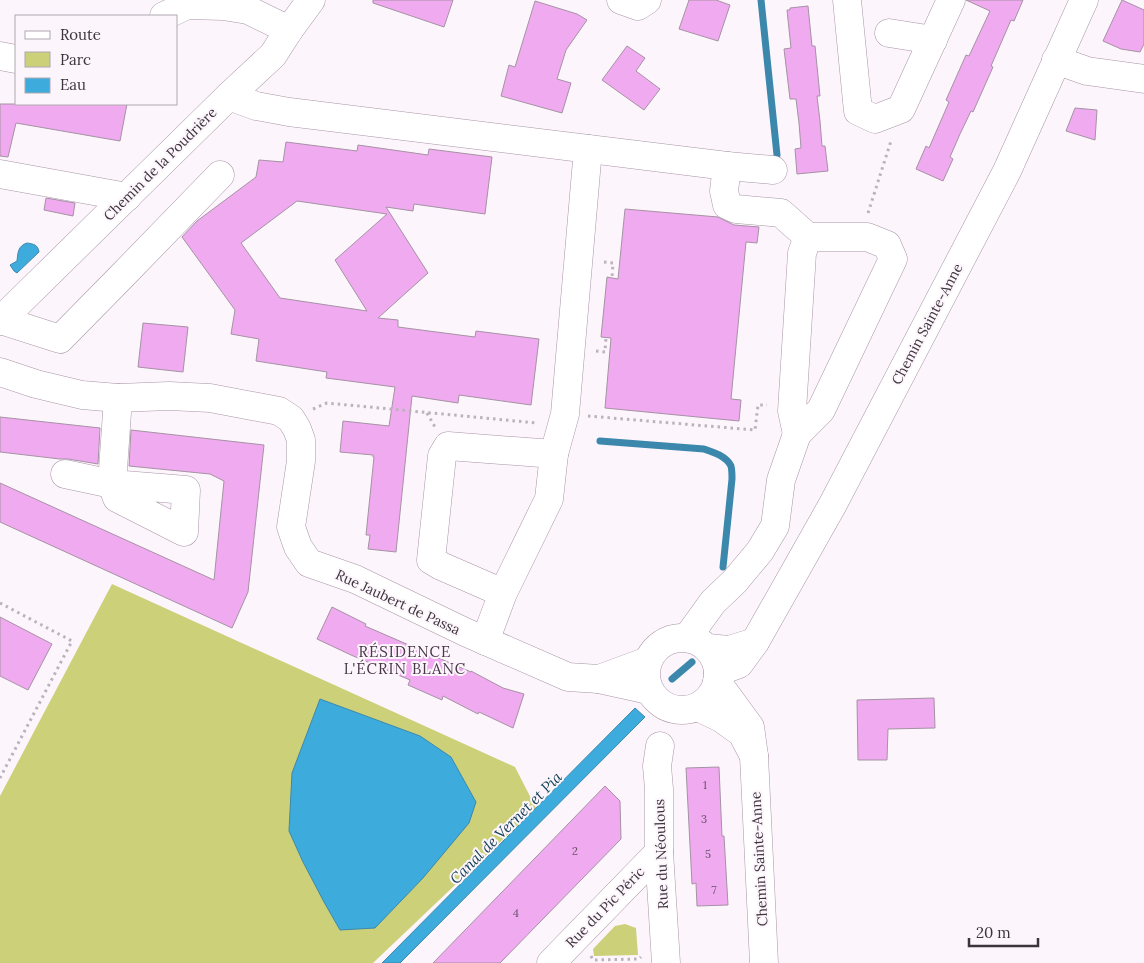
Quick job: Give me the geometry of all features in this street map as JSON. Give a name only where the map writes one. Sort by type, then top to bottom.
[{"type":"street","name":"Chemin de la Poudrière","points":[[1,321],[13,295],[127,196],[273,55],[311,0]]},
{"type":"street","points":[[621,0],[638,6],[647,0]]},
{"type":"street","points":[[847,0],[858,111],[875,119],[902,109],[951,0]]},
{"type":"street","name":"Chemin Sainte-Anne","points":[[707,660],[739,664],[755,642],[833,504],[1007,171],[1084,0]]},
{"type":"street","points":[[166,15],[187,5],[223,6],[248,10],[289,30]]},
{"type":"street","points":[[889,33],[933,40]]},
{"type":"street","points":[[0,56],[15,59]]},
{"type":"street","points":[[1056,60],[1087,71],[1144,79]]},
{"type":"street","points":[[229,96],[256,106],[288,112],[773,170]]},
{"type":"street","points":[[486,641],[502,593],[549,499],[554,454],[572,418],[588,148]]},
{"type":"street","points":[[707,660],[663,642],[648,660],[645,676],[653,696],[669,708],[690,709],[711,697],[707,660],[712,602],[735,581],[760,551],[775,526],[782,480],[797,434],[821,410],[892,259],[887,245],[867,236],[808,237],[781,213],[736,209],[727,204],[724,191],[727,166]]},
{"type":"street","points":[[0,174],[127,196]]},
{"type":"street","points":[[1,321],[60,339],[220,175]]},
{"type":"street","points":[[797,434],[792,405],[802,253],[808,237]]},
{"type":"street","points":[[0,372],[36,384],[82,395],[118,398],[170,396],[210,398],[279,411],[291,419]]},
{"type":"street","points":[[65,474],[112,484],[118,398]]},
{"type":"street","name":"Rue Jaubert de Passa","points":[[291,419],[301,440],[301,462],[291,527],[298,547],[309,563],[355,579],[486,641],[568,677],[599,679],[653,696]]},
{"type":"street","points":[[502,593],[431,560],[442,456],[448,446],[554,454]]},
{"type":"street","name":"Rue Jaubert de Passa","points":[[599,679],[648,660]]},
{"type":"street","name":"Chemin Sainte-Anne","points":[[707,660],[750,727],[754,756],[764,963]]},
{"type":"street","name":"Rue du Néoulous","points":[[653,696],[660,746],[657,766],[659,852],[666,954]]},
{"type":"street","name":"Chemin Sainte-Anne","points":[[690,709],[721,718],[742,733],[754,756]]},
{"type":"street","name":"Rue du Néoulous","points":[[660,746],[690,709]]},
{"type":"street","name":"Rue du Pic Péric","points":[[551,963],[659,852]]},
{"type":"street","points":[[631,880],[662,906]]},
{"type":"path","points":[[867,236],[868,213],[902,109]]},
{"type":"path","points":[[291,419],[327,403],[755,430],[758,405],[792,405]]},
{"type":"path","points":[[0,604],[72,641],[0,778]]},
{"type":"path","points":[[578,935],[593,960],[639,959],[650,948],[666,954]]},
{"type":"green space","points":[[112,584],[515,767],[536,808],[373,963],[0,963],[0,796]]},
{"type":"green space","points":[[625,924],[636,928],[638,955],[594,956],[593,949],[615,926]]},
{"type":"water","points":[[27,243],[35,245],[39,252],[17,273],[10,265],[17,261],[20,248]]},
{"type":"water","points":[[320,699],[420,736],[451,757],[476,802],[469,823],[423,878],[375,928],[340,930],[303,862],[289,831],[292,773]]},
{"type":"water","name":"Canal de Vernet et Pia","points":[[635,708],[645,717],[400,963],[382,963]]},
{"type":"building","points":[[373,0],[453,0],[444,27],[373,3]]},
{"type":"building","points":[[689,0],[716,0],[730,5],[718,41],[679,29]]},
{"type":"building","points":[[966,0],[1023,0],[1014,21],[1011,20],[973,112],[971,111],[960,134],[950,157],[953,159],[943,181],[916,169],[926,146],[929,148],[949,102],[946,100],[966,55],[969,56],[990,11]]},
{"type":"building","points":[[1122,0],[1144,10],[1144,44],[1140,52],[1121,49],[1103,41]]},
{"type":"building","points":[[535,1],[577,14],[587,20],[566,50],[557,79],[571,83],[562,113],[501,96],[509,65],[515,67]]},
{"type":"building","points":[[808,6],[812,46],[815,46],[820,96],[817,96],[822,146],[825,146],[828,171],[797,174],[795,149],[801,148],[799,123],[796,99],[790,99],[784,49],[791,48],[787,10]]},
{"type":"building","points":[[627,46],[645,58],[636,71],[660,89],[644,110],[602,80]]},
{"type":"building","points":[[0,104],[127,105],[120,141],[16,123],[8,157],[0,156]]},
{"type":"building","points":[[1075,108],[1097,110],[1095,140],[1066,131]]},
{"type":"building","points":[[286,142],[357,151],[358,145],[428,155],[429,149],[492,157],[485,214],[414,204],[413,211],[386,207],[428,273],[378,318],[398,320],[398,327],[475,337],[476,331],[539,339],[531,405],[459,395],[458,403],[412,396],[396,552],[368,549],[370,535],[366,535],[373,455],[340,452],[343,421],[389,426],[395,387],[326,378],[327,372],[256,361],[259,339],[231,334],[235,310],[182,237],[197,221],[256,177],[259,160],[283,162]],"holes":[[[297,201],[387,214],[335,260],[367,311],[280,298],[241,243]]]},
{"type":"building","points":[[46,198],[75,203],[73,216],[44,210]]},
{"type":"building","points":[[625,209],[718,217],[734,225],[759,227],[757,243],[746,242],[731,399],[741,400],[739,421],[605,408],[611,338],[601,337],[607,277],[618,279]]},
{"type":"building","points":[[143,323],[188,327],[183,372],[138,367]]},
{"type":"building","points":[[0,417],[100,428],[98,464],[0,452]]},
{"type":"building","points":[[131,430],[264,445],[248,592],[232,628],[0,522],[0,483],[214,580],[224,481],[210,474],[129,466]]},
{"type":"building","points":[[332,607],[366,624],[365,626],[471,671],[503,688],[524,694],[513,728],[479,712],[478,714],[443,696],[442,700],[408,685],[410,680],[317,639]]},
{"type":"building","points":[[0,617],[52,644],[28,690],[0,676]]},
{"type":"building","points":[[934,698],[935,728],[888,729],[887,760],[858,760],[857,700]]},
{"type":"building","points":[[719,767],[728,905],[697,906],[696,883],[692,884],[686,768]]},
{"type":"building","points":[[605,786],[620,801],[621,839],[500,963],[433,963]]},
{"type":"waterway","points":[[761,0],[777,155]]},
{"type":"waterway","points":[[600,441],[704,449],[719,455],[729,463],[732,479],[723,567]]},
{"type":"waterway","points":[[672,679],[692,662]]},
{"type":"district","name":"RÉSIDENCE L'ÉCRIN BLANC","points":[[405,660]]}]
